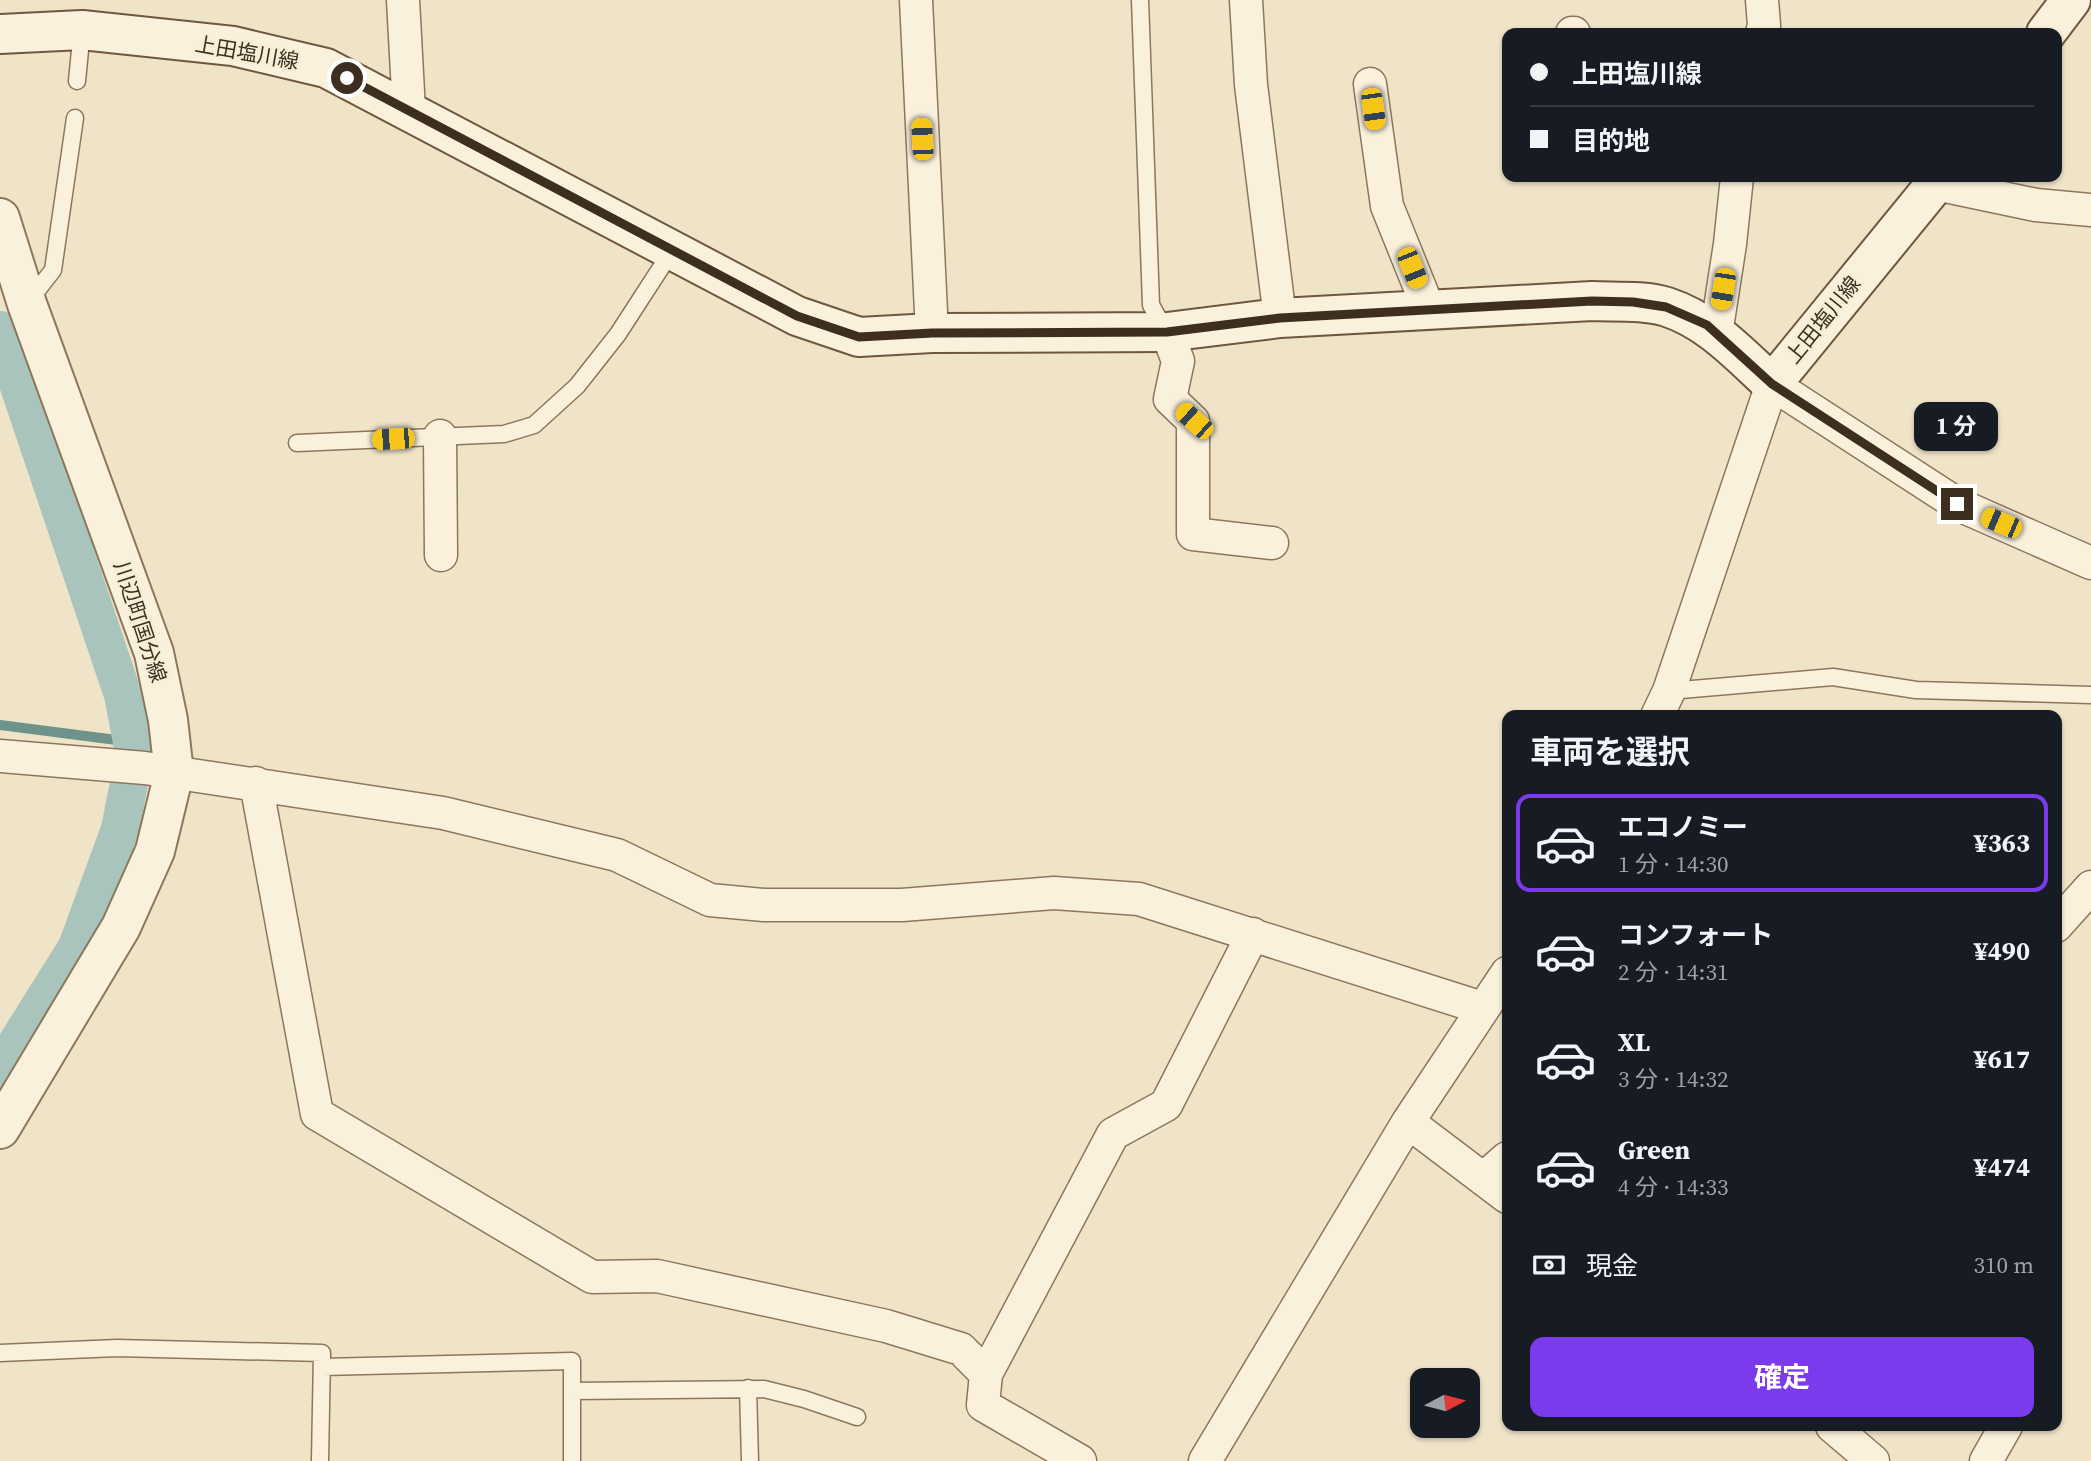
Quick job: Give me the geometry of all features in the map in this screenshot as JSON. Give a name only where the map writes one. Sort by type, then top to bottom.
[{"type":"main road","points":[[2050,28],[2071,0]]},
{"type":"main road","name":"上田塩川線","points":[[0,34],[82,30],[233,46],[326,68],[797,316],[859,337],[932,333],[1167,332],[1280,318],[1592,301],[1633,302],[1666,307],[1707,325],[1772,384],[1936,182]]},
{"type":"main road","name":"川辺町国分線","points":[[0,218],[27,304],[154,653],[168,720],[145,769],[155,850],[121,927],[0,1129]]},
{"type":"street","points":[[403,0],[409,110]]},
{"type":"street","points":[[916,0],[932,333]]},
{"type":"street","points":[[1246,0],[1251,85],[1280,318]]},
{"type":"street","points":[[1762,0],[1763,28]]},
{"type":"street","points":[[1370,84],[1387,206],[1429,310]]},
{"type":"street","points":[[1716,334],[1736,182]]},
{"type":"street","points":[[1946,182],[2036,205],[2091,211]]},
{"type":"street","points":[[1167,332],[1178,361],[1170,399],[1194,421],[1193,534],[1272,543]]},
{"type":"street","points":[[1663,703],[1772,384],[1957,504],[2091,564]]},
{"type":"street","points":[[440,436],[441,555]]},
{"type":"street","points":[[0,756],[145,769],[256,783],[443,813],[617,855],[710,900],[764,905],[902,905],[1066,894],[1139,899],[1482,1008]]},
{"type":"street","points":[[256,783],[317,1114],[592,1277],[657,1276],[886,1326],[961,1349],[986,1374]]},
{"type":"street","points":[[2062,919],[2091,887]]},
{"type":"street","points":[[1080,1461],[983,1405],[986,1374],[1113,1134],[1166,1105],[1253,934]]},
{"type":"street","points":[[1205,1461],[1408,1122],[1502,980]]},
{"type":"street","points":[[1408,1122],[1495,1188],[1502,1170]]},
{"type":"street","points":[[1838,1431],[1874,1461]]},
{"type":"street","points":[[1986,1461],[2003,1431]]},
{"type":"lane","points":[[1140,0],[1152,305],[1167,332]]},
{"type":"lane","points":[[77,81],[82,30]]},
{"type":"lane","points":[[27,304],[53,270],[75,118]]},
{"type":"lane","points":[[297,443],[504,433],[534,425],[577,386],[618,334],[673,249]]},
{"type":"lane","points":[[1663,703],[1833,677],[1916,690],[2091,695]]},
{"type":"lane","points":[[0,1353],[117,1348],[322,1353],[320,1461]]},
{"type":"lane","points":[[322,1367],[572,1361],[572,1461]]},
{"type":"lane","points":[[748,1388],[750,1461]]},
{"type":"lane","points":[[572,1391],[764,1389],[857,1417]]},
{"type":"waterway","points":[[0,330],[123,695],[133,763],[120,829],[77,947],[0,1070]]},
{"type":"waterway","points":[[0,725],[132,742]]},
{"type":"route","points":[[347,78],[797,316],[859,337],[932,333],[1167,332],[1280,318],[1592,301],[1633,302],[1666,307],[1707,325],[1772,384],[1957,504]]}]
